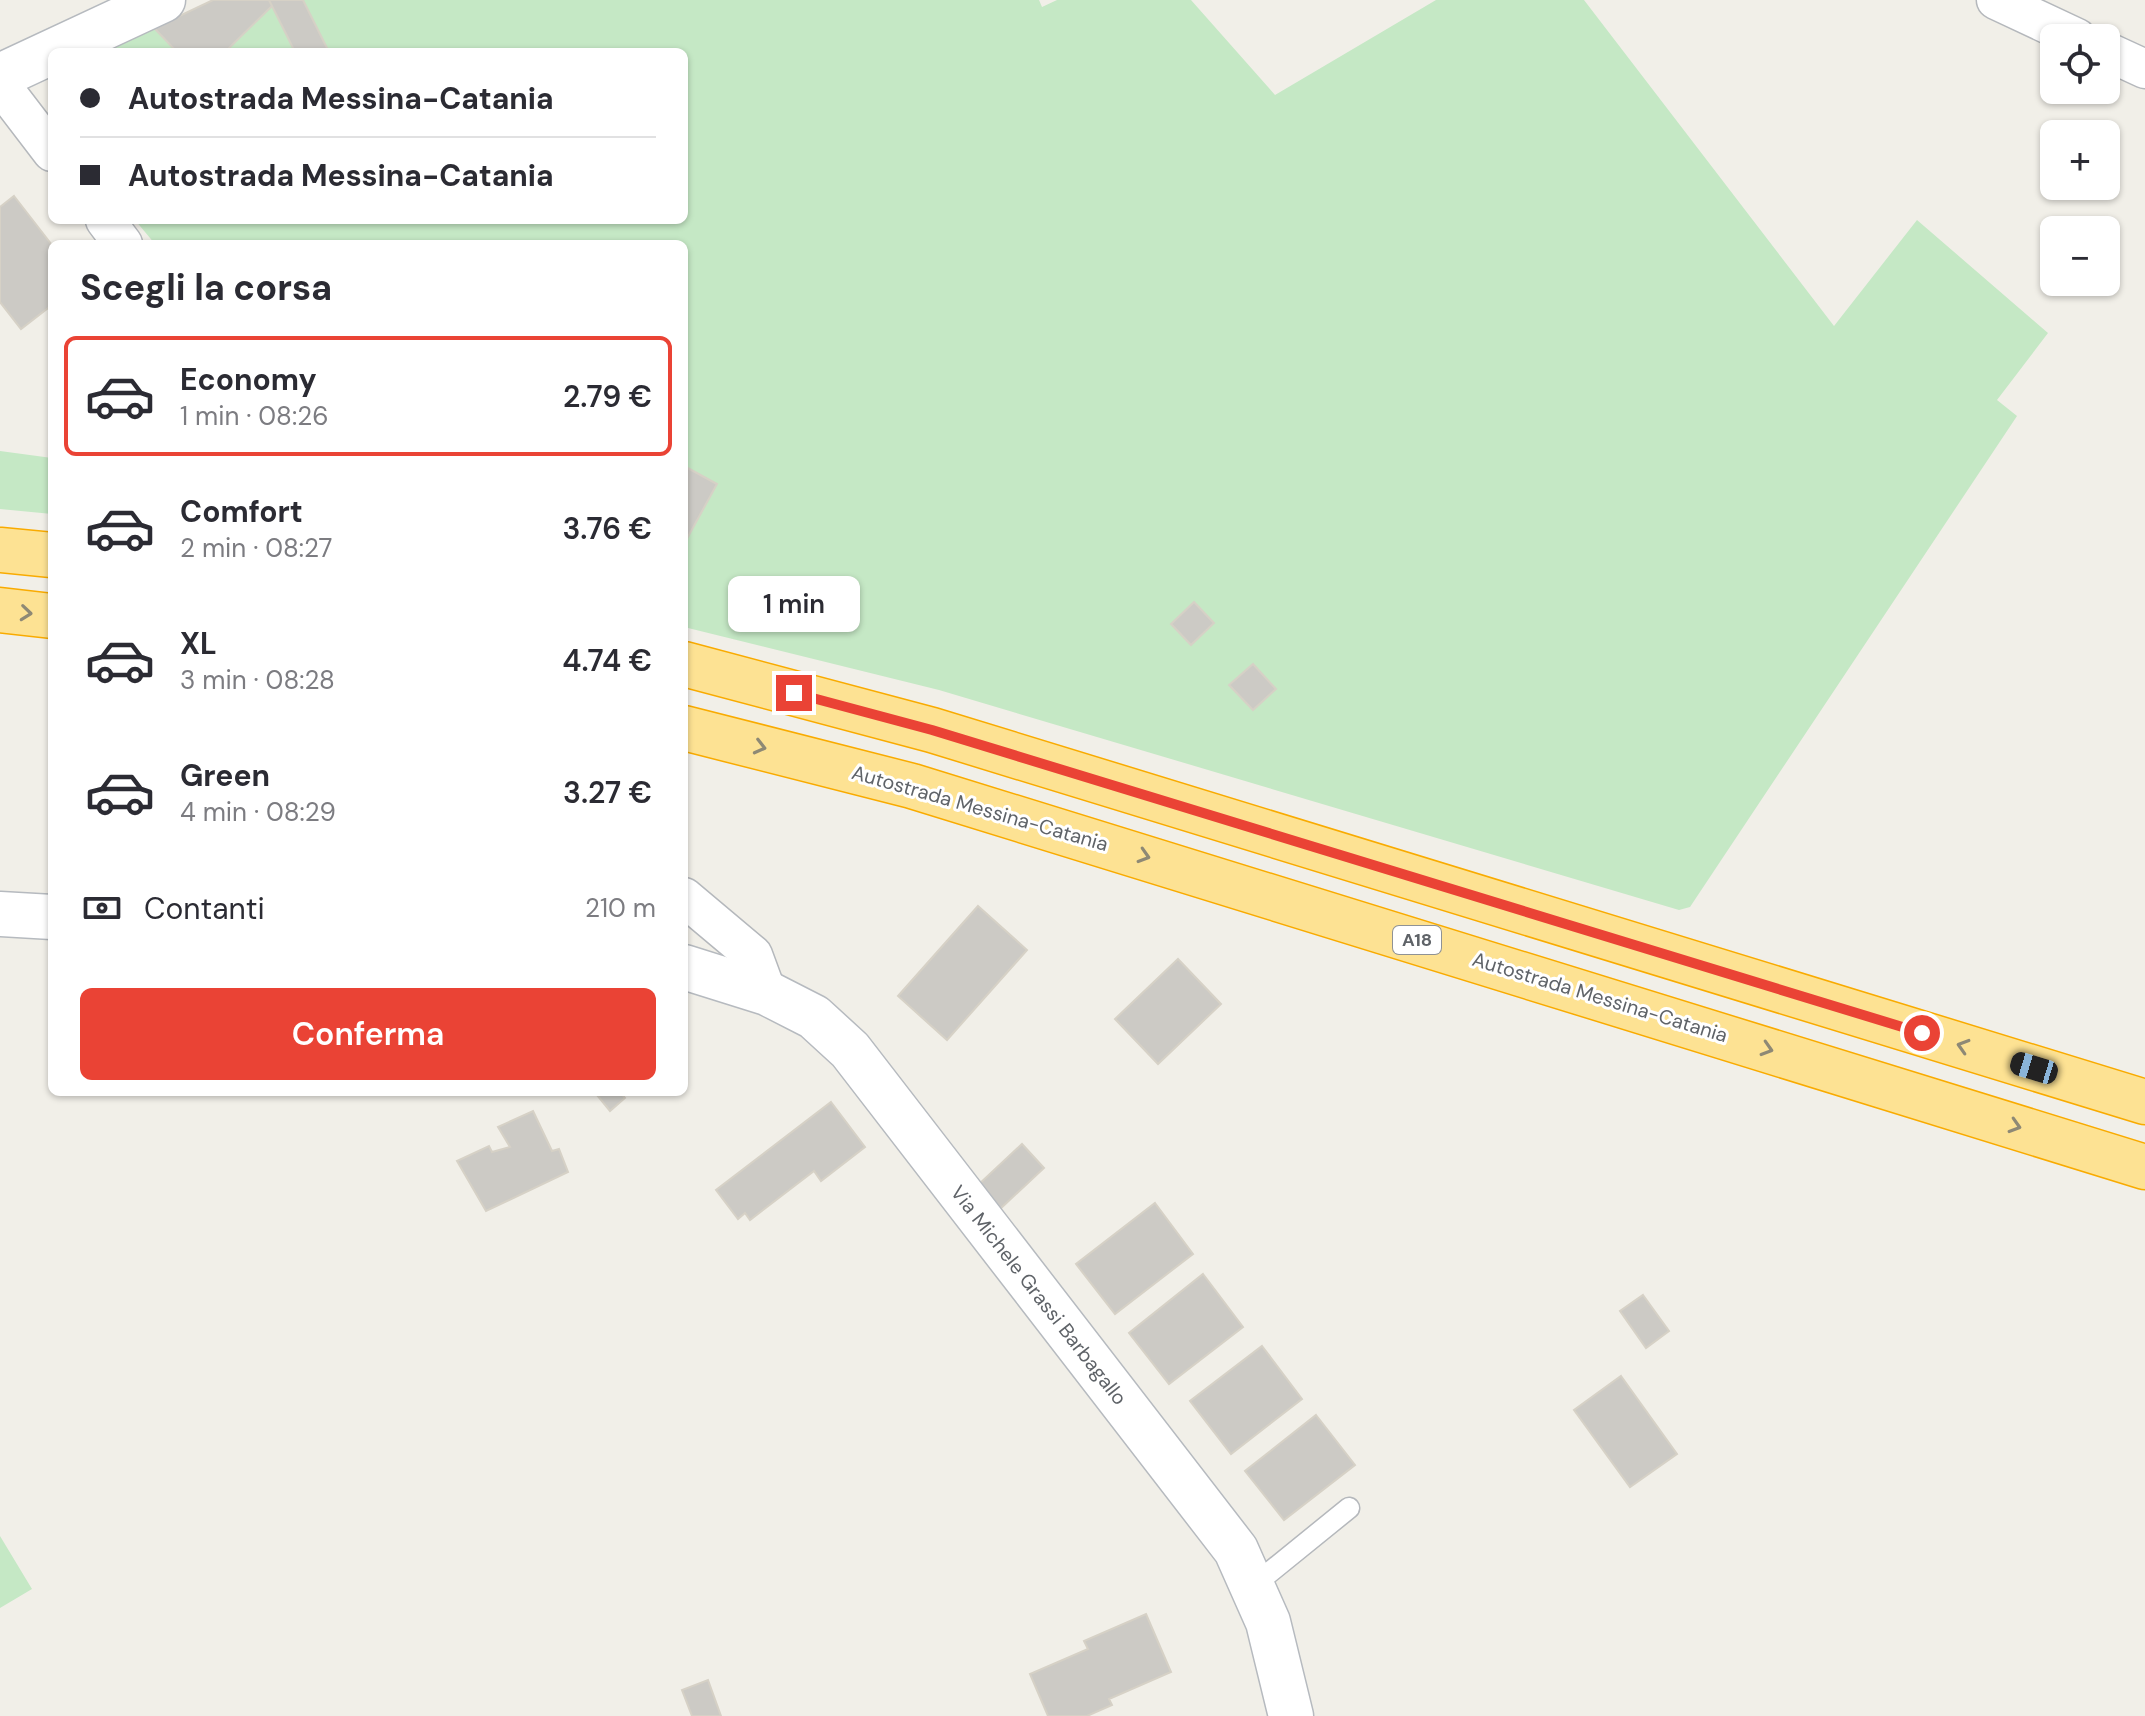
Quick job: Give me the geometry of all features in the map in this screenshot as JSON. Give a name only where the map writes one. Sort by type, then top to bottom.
[{"type":"highway","points":[[0,550],[48,555]]},
{"type":"highway","points":[[0,610],[48,616]]},
{"type":"highway","points":[[688,665],[932,730],[2145,1102]]},
{"type":"highway","name":"Autostrada Messina-Catania","points":[[688,729],[927,790],[2145,1167]]},
{"type":"street","points":[[60,48],[163,0]]},
{"type":"street","points":[[1996,0],[2047,24]]},
{"type":"street","points":[[0,76],[48,54]]},
{"type":"street","points":[[2120,57],[2145,69]]},
{"type":"street","points":[[0,84],[48,147]]},
{"type":"street","points":[[688,900],[753,955],[767,993]]},
{"type":"street","points":[[0,914],[48,917]]},
{"type":"street","name":"Via Michele Grassi Barbagallo","points":[[688,968],[767,993],[814,1017],[850,1050],[1236,1550],[1268,1622],[1291,1716]]},
{"type":"lane","points":[[1254,1585],[1349,1508]]},
{"type":"green space","points":[[213,0],[1039,0],[1042,7],[1057,0],[1191,0],[1275,95],[1436,0],[1584,0],[1834,326],[1917,220],[2048,333],[1997,400],[2017,416],[1690,907],[1679,910],[939,690],[688,628],[688,240],[152,240],[138,224],[688,224],[688,48],[111,48]]},
{"type":"green space","points":[[0,451],[48,457],[48,514],[0,509]]},
{"type":"green space","points":[[0,1536],[32,1589],[0,1608]]},
{"type":"building","points":[[213,0],[269,0],[272,6],[229,48],[173,48],[154,28]]},
{"type":"building","points":[[269,0],[303,0],[327,48],[293,48]]},
{"type":"building","points":[[14,196],[48,240],[48,308],[21,329],[0,302],[0,207]]},
{"type":"building","points":[[688,468],[717,484],[688,537]]},
{"type":"building","points":[[1194,602],[1214,623],[1191,645],[1171,624]]},
{"type":"building","points":[[1253,664],[1276,689],[1253,710],[1229,685]]},
{"type":"building","points":[[978,906],[1027,950],[947,1040],[898,996]]},
{"type":"building","points":[[1178,959],[1221,1004],[1158,1064],[1115,1019]]},
{"type":"building","points":[[598,1096],[623,1096],[625,1098],[610,1111]]},
{"type":"building","points":[[831,1102],[865,1147],[821,1181],[814,1171],[750,1220],[745,1213],[738,1219],[716,1190]]},
{"type":"building","points":[[533,1111],[552,1151],[559,1149],[568,1172],[486,1211],[457,1161],[489,1146],[492,1152],[510,1147],[498,1127]]},
{"type":"building","points":[[1022,1144],[1044,1168],[1000,1209],[978,1185]]},
{"type":"building","points":[[1155,1203],[1193,1254],[1115,1314],[1076,1264]]},
{"type":"building","points":[[1203,1274],[1243,1327],[1169,1384],[1129,1333]]},
{"type":"building","points":[[1643,1295],[1669,1331],[1646,1348],[1620,1311]]},
{"type":"building","points":[[1262,1346],[1302,1399],[1231,1454],[1190,1401]]},
{"type":"building","points":[[1621,1376],[1677,1454],[1630,1487],[1574,1410]]},
{"type":"building","points":[[1316,1415],[1355,1465],[1284,1520],[1245,1471]]},
{"type":"building","points":[[1146,1614],[1171,1672],[1109,1699],[1112,1705],[1087,1716],[1048,1716],[1030,1674],[1088,1649],[1084,1641]]},
{"type":"building","points":[[708,1680],[721,1716],[692,1716],[682,1690]]},
{"type":"route","points":[[794,693],[932,730],[1922,1033]]}]
